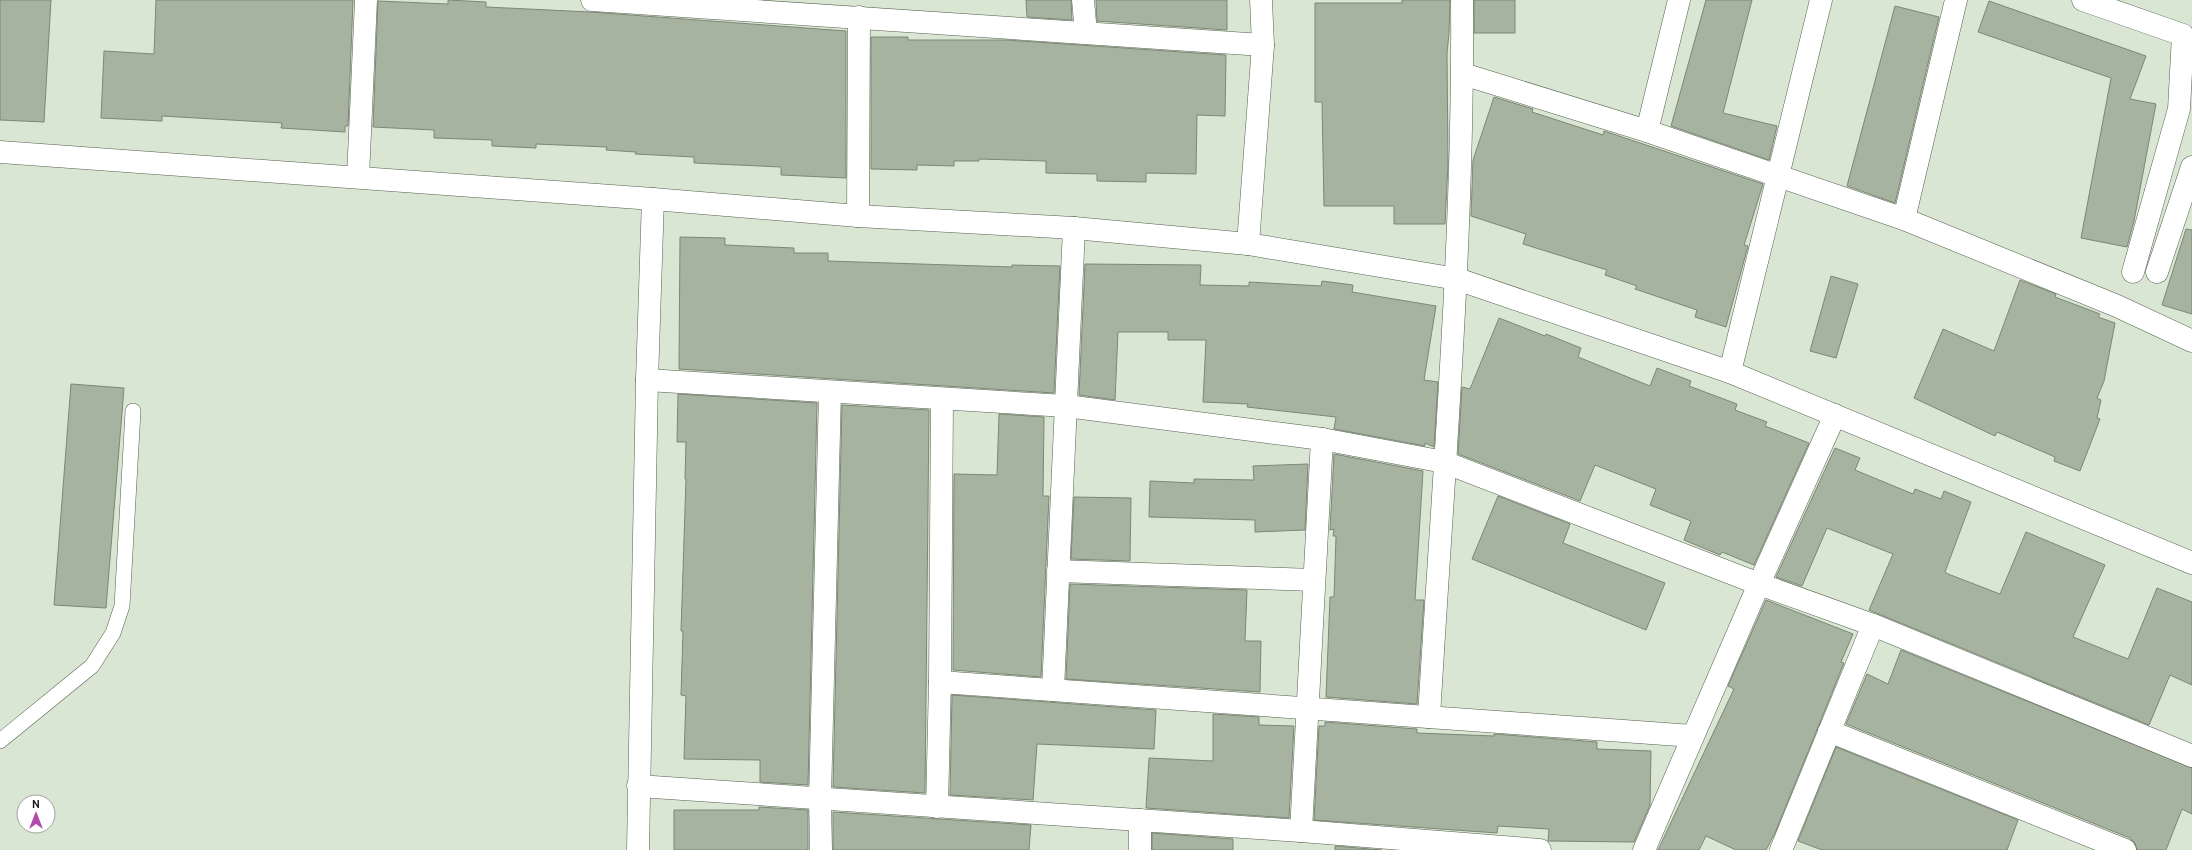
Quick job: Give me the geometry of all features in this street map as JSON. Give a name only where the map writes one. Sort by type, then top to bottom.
[{"type":"street","points":[[358,177],[366,0]]},
{"type":"street","points":[[592,0],[1263,45]]},
{"type":"street","points":[[1083,0],[1086,33]]},
{"type":"street","points":[[1248,244],[1263,45],[1261,0]]},
{"type":"street","points":[[1429,717],[1444,462],[1457,279],[1462,74],[1462,0]]},
{"type":"street","points":[[1647,131],[1679,0]]},
{"type":"street","points":[[1730,372],[1776,176],[1821,0]]},
{"type":"street","points":[[1904,219],[1956,0]]},
{"type":"street","points":[[2082,0],[2182,36],[2179,109],[2133,272]]},
{"type":"street","points":[[858,216],[859,17]]},
{"type":"street","points":[[1462,74],[1647,131],[1904,219],[2117,306],[2192,341]]},
{"type":"street","points":[[0,152],[653,199],[858,216],[1074,228],[1248,244],[1457,279],[1730,372],[2192,563]]},
{"type":"street","points":[[2157,272],[2192,167]]},
{"type":"street","points":[[638,850],[638,786],[647,380],[653,199]]},
{"type":"street","points":[[1053,690],[1074,228]]},
{"type":"street","points":[[647,380],[1066,406],[1322,439],[1444,462],[1759,584],[1873,625],[2192,756]]},
{"type":"street","points":[[821,850],[820,798],[830,392]]},
{"type":"street","points":[[938,806],[942,399]]},
{"type":"street","points":[[1644,850],[1759,584],[1835,415]]},
{"type":"street","points":[[1301,831],[1322,439]]},
{"type":"street","points":[[1058,571],[1314,580]]},
{"type":"street","points":[[1784,849],[1829,730],[1873,625]]},
{"type":"street","points":[[940,682],[1693,736]]},
{"type":"street","points":[[1829,730],[2125,850]]},
{"type":"street","points":[[638,786],[1301,831],[1540,850]]},
{"type":"street","points":[[1140,820],[1140,850]]},
{"type":"lane","points":[[0,742],[92,666],[113,633],[122,606],[133,411]]},
{"type":"building","points":[[0,0],[51,0],[44,122],[0,120]]},
{"type":"building","points":[[156,0],[353,0],[348,126],[345,126],[345,132],[281,128],[282,123],[162,116],[162,121],[101,118],[104,51],[154,54]]},
{"type":"building","points":[[448,0],[486,2],[486,7],[590,12],[846,31],[846,178],[781,175],[781,167],[694,163],[694,157],[635,154],[636,152],[606,150],[607,147],[536,144],[536,148],[492,146],[492,140],[434,138],[434,130],[373,127],[378,1],[448,4]]},
{"type":"building","points":[[1026,0],[1071,0],[1072,20],[1027,17]]},
{"type":"building","points":[[1096,0],[1227,0],[1227,30],[1097,21]]},
{"type":"building","points":[[1402,0],[1450,0],[1447,53],[1448,164],[1445,224],[1394,224],[1394,206],[1324,206],[1322,102],[1315,102],[1315,3],[1402,3]]},
{"type":"building","points":[[1474,0],[1515,0],[1515,33],[1474,33]]},
{"type":"building","points":[[1706,0],[1752,0],[1723,113],[1777,126],[1769,160],[1671,126]]},
{"type":"building","points":[[1989,1],[2146,56],[2130,99],[2156,104],[2134,221],[2127,247],[2081,238],[2111,78],[1978,32]]},
{"type":"building","points":[[1895,6],[1939,17],[1895,203],[1847,186]]},
{"type":"building","points":[[871,37],[908,37],[908,40],[1006,40],[1226,55],[1225,116],[1197,115],[1196,174],[1146,173],[1146,182],[1097,181],[1097,174],[1046,173],[1046,161],[979,159],[979,161],[954,161],[954,166],[917,165],[917,170],[871,169]]},
{"type":"building","points":[[1494,97],[1533,109],[1532,112],[1603,135],[1604,131],[1763,184],[1744,245],[1748,246],[1726,327],[1695,317],[1697,310],[1635,289],[1637,286],[1605,275],[1607,270],[1523,244],[1526,234],[1471,216],[1473,160]]},
{"type":"building","points":[[2186,229],[2192,230],[2192,314],[2162,305]]},
{"type":"building","points":[[680,237],[725,238],[725,245],[794,248],[794,253],[828,253],[828,261],[1012,267],[1012,265],[1060,266],[1054,393],[679,369]]},
{"type":"building","points":[[1085,264],[1201,265],[1200,285],[1249,286],[1249,282],[1321,286],[1322,281],[1353,285],[1352,292],[1436,306],[1424,380],[1438,382],[1434,447],[1425,443],[1425,446],[1334,429],[1336,417],[1247,407],[1248,404],[1203,402],[1206,340],[1168,340],[1168,332],[1118,332],[1115,400],[1079,395]]},
{"type":"building","points":[[1831,276],[1858,284],[1836,358],[1810,351]]},
{"type":"building","points":[[2020,280],[2056,294],[2055,297],[2100,314],[2098,317],[2115,323],[2104,381],[2097,398],[2101,400],[2097,418],[2100,419],[2080,471],[2054,461],[2055,457],[1997,432],[1995,436],[1914,398],[1943,329],[1994,351]]},
{"type":"building","points":[[1499,318],[1581,348],[1578,357],[1650,386],[1657,368],[1691,381],[1689,386],[1737,404],[1735,410],[1767,422],[1765,426],[1809,443],[1754,565],[1722,552],[1720,555],[1684,540],[1691,521],[1650,505],[1656,489],[1595,465],[1580,501],[1458,454],[1462,387],[1470,389]]},
{"type":"building","points":[[71,384],[124,388],[106,608],[54,605]]},
{"type":"building","points":[[678,394],[817,403],[808,785],[760,782],[760,760],[684,759],[686,696],[681,695],[683,631],[681,631],[686,442],[677,442]]},
{"type":"building","points":[[842,405],[929,410],[925,793],[833,787]]},
{"type":"building","points":[[999,414],[1044,417],[1043,496],[1049,496],[1041,677],[953,670],[954,474],[997,475]]},
{"type":"building","points":[[1835,448],[1860,458],[1855,470],[1913,494],[1915,489],[1941,499],[1944,491],[1971,502],[1945,572],[1948,574],[2000,594],[2026,532],[2105,565],[2073,637],[2128,659],[2157,588],[2192,602],[2192,685],[2170,675],[2149,725],[1869,610],[1893,554],[1827,528],[1802,586],[1776,577]]},
{"type":"building","points":[[1334,454],[1423,471],[1415,600],[1424,600],[1417,704],[1326,697],[1330,597],[1334,597],[1336,536],[1333,536],[1334,529],[1330,530]]},
{"type":"building","points":[[1308,464],[1305,530],[1255,532],[1255,520],[1149,517],[1150,481],[1194,483],[1194,479],[1254,480],[1253,466]]},
{"type":"building","points":[[1498,496],[1570,524],[1563,543],[1665,583],[1646,630],[1472,559]]},
{"type":"building","points":[[1074,497],[1131,498],[1130,561],[1071,559]]},
{"type":"building","points":[[1070,584],[1247,590],[1245,641],[1261,641],[1260,692],[1066,679]]},
{"type":"building","points":[[1766,600],[1853,634],[1841,662],[1844,663],[1775,833],[1766,850],[1736,850],[1706,836],[1699,850],[1658,850],[1734,689],[1728,686]]},
{"type":"building","points":[[1901,650],[2192,768],[2192,814],[2182,809],[2166,850],[2137,850],[2135,843],[2130,838],[1846,724],[1867,674],[1888,684]]},
{"type":"building","points":[[952,695],[1156,710],[1154,749],[1037,744],[1033,800],[950,795]]},
{"type":"building","points":[[1213,714],[1259,717],[1259,725],[1294,726],[1289,818],[1146,808],[1149,758],[1213,761]]},
{"type":"building","points":[[1325,722],[1417,729],[1417,733],[1494,736],[1494,734],[1597,742],[1597,749],[1651,751],[1650,805],[1634,842],[1548,841],[1549,829],[1498,826],[1497,833],[1314,820],[1319,726],[1325,726]]},
{"type":"building","points":[[1836,747],[2018,820],[2007,850],[1822,850],[1798,841]]},
{"type":"building","points":[[759,807],[808,810],[808,850],[674,850],[674,810],[759,810]]},
{"type":"building","points":[[833,812],[1031,825],[1029,850],[833,850]]},
{"type":"building","points":[[1152,833],[1233,839],[1233,850],[1152,850]]},
{"type":"building","points":[[1335,846],[1382,850],[1335,850]]}]
